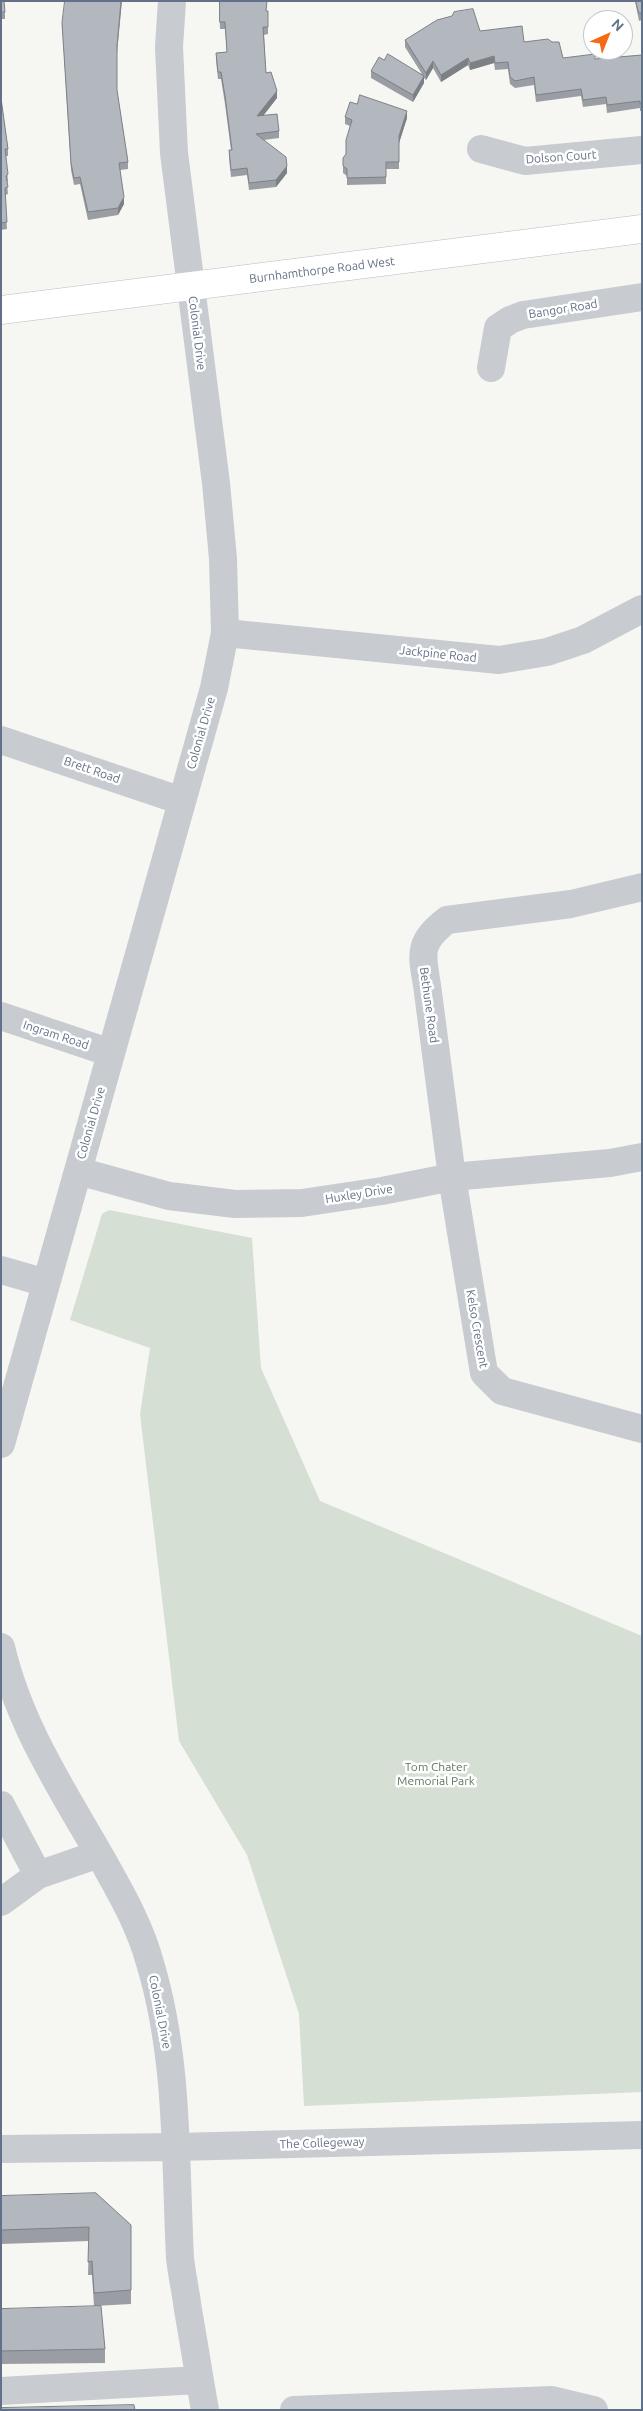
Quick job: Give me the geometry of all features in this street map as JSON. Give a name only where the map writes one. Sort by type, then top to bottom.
[{"type":"main road","name":"Burnhamthorpe Road West","points":[[1,310],[642,229]]},
{"type":"street","name":"Colonial Drive","points":[[2,1441],[214,688],[225,633],[223,558],[216,483],[172,126],[169,48],[172,1]]},
{"type":"street","name":"Dolson Court","points":[[481,149],[525,161],[642,150]]},
{"type":"street","name":"Bangor Road","points":[[491,368],[498,328],[510,320],[524,314],[642,297]]},
{"type":"street","name":"Jackpine Road","points":[[225,633],[499,660],[547,652],[583,640],[642,609]]},
{"type":"street","name":"Brett Road","points":[[1,740],[182,801]]},
{"type":"street","name":"Bethune Road","points":[[452,1177],[427,985],[421,955],[431,932],[447,920],[571,904],[642,887]]},
{"type":"street","name":"Ingram Road","points":[[1,1016],[111,1053]]},
{"type":"street","name":"Huxley Drive","points":[[78,1171],[169,1196],[235,1204],[302,1203],[382,1191],[452,1177],[610,1163],[642,1157]]},
{"type":"street","name":"Kelso Crescent","points":[[452,1177],[484,1373],[502,1391],[642,1429]]},
{"type":"street","points":[[1,1270],[46,1283]]},
{"type":"street","name":"Colonial Drive","points":[[1,1647],[13,1689],[38,1748],[99,1854],[137,1927],[159,1995],[166,2030],[178,2147],[180,2260],[205,2410]]},
{"type":"street","points":[[1,1805],[38,1875]]},
{"type":"street","points":[[1,1902],[38,1875],[99,1854]]},
{"type":"street","name":"The Collegeway","points":[[1,2149],[178,2147],[642,2135]]},
{"type":"street","points":[[1,2391],[199,2380]]},
{"type":"street","points":[[294,2410],[552,2400],[594,2410]]},
{"type":"green space","name":"Tom Chater Memorial Park","points":[[109,1210],[252,1238],[261,1368],[320,1501],[642,1636],[642,2092],[304,2106],[299,2014],[247,1855],[179,1741],[140,1414],[150,1348],[70,1320],[102,1214]]},
{"type":"building","points":[[1,1],[4,1],[5,12],[1,12]]},
{"type":"building","points":[[65,1],[121,1],[117,46],[117,90],[128,162],[119,163],[124,197],[118,208],[88,212],[80,177],[74,178],[71,163],[62,23]]},
{"type":"building","points":[[220,1],[267,1],[268,27],[263,27],[266,73],[271,72],[277,91],[257,116],[277,114],[279,131],[256,134],[286,157],[287,166],[276,180],[249,183],[247,168],[231,170],[229,150],[232,150],[225,96],[221,72],[218,72],[216,53],[227,52],[225,22],[220,22]]},
{"type":"building","points":[[636,1],[642,1],[642,13],[639,13]]},
{"type":"building","points":[[473,9],[480,31],[522,26],[524,42],[548,39],[552,42],[559,42],[563,58],[583,56],[583,60],[633,60],[633,56],[642,55],[642,103],[640,104],[640,101],[607,105],[606,97],[583,100],[581,89],[536,95],[534,77],[515,81],[510,77],[508,62],[495,63],[494,56],[470,63],[468,58],[441,75],[433,61],[426,73],[405,40],[437,20],[452,16],[454,12]]},
{"type":"building","points":[[388,54],[424,76],[413,95],[371,71],[379,57],[384,60]]},
{"type":"building","points":[[360,95],[407,111],[399,136],[399,162],[386,162],[386,177],[347,178],[347,169],[343,166],[343,158],[346,154],[346,140],[352,120],[345,117],[350,102],[357,104]]},
{"type":"building","points":[[1,98],[8,149],[5,149],[8,187],[5,188],[7,222],[1,223]]},
{"type":"building","points":[[96,2193],[131,2225],[131,2290],[94,2293],[92,2261],[88,2262],[89,2227],[1,2230],[1,2196]]},
{"type":"building","points":[[101,2306],[105,2349],[1,2351],[1,2309]]},
{"type":"building","points":[[134,2405],[135,2410],[1,2410],[1,2408]]}]
